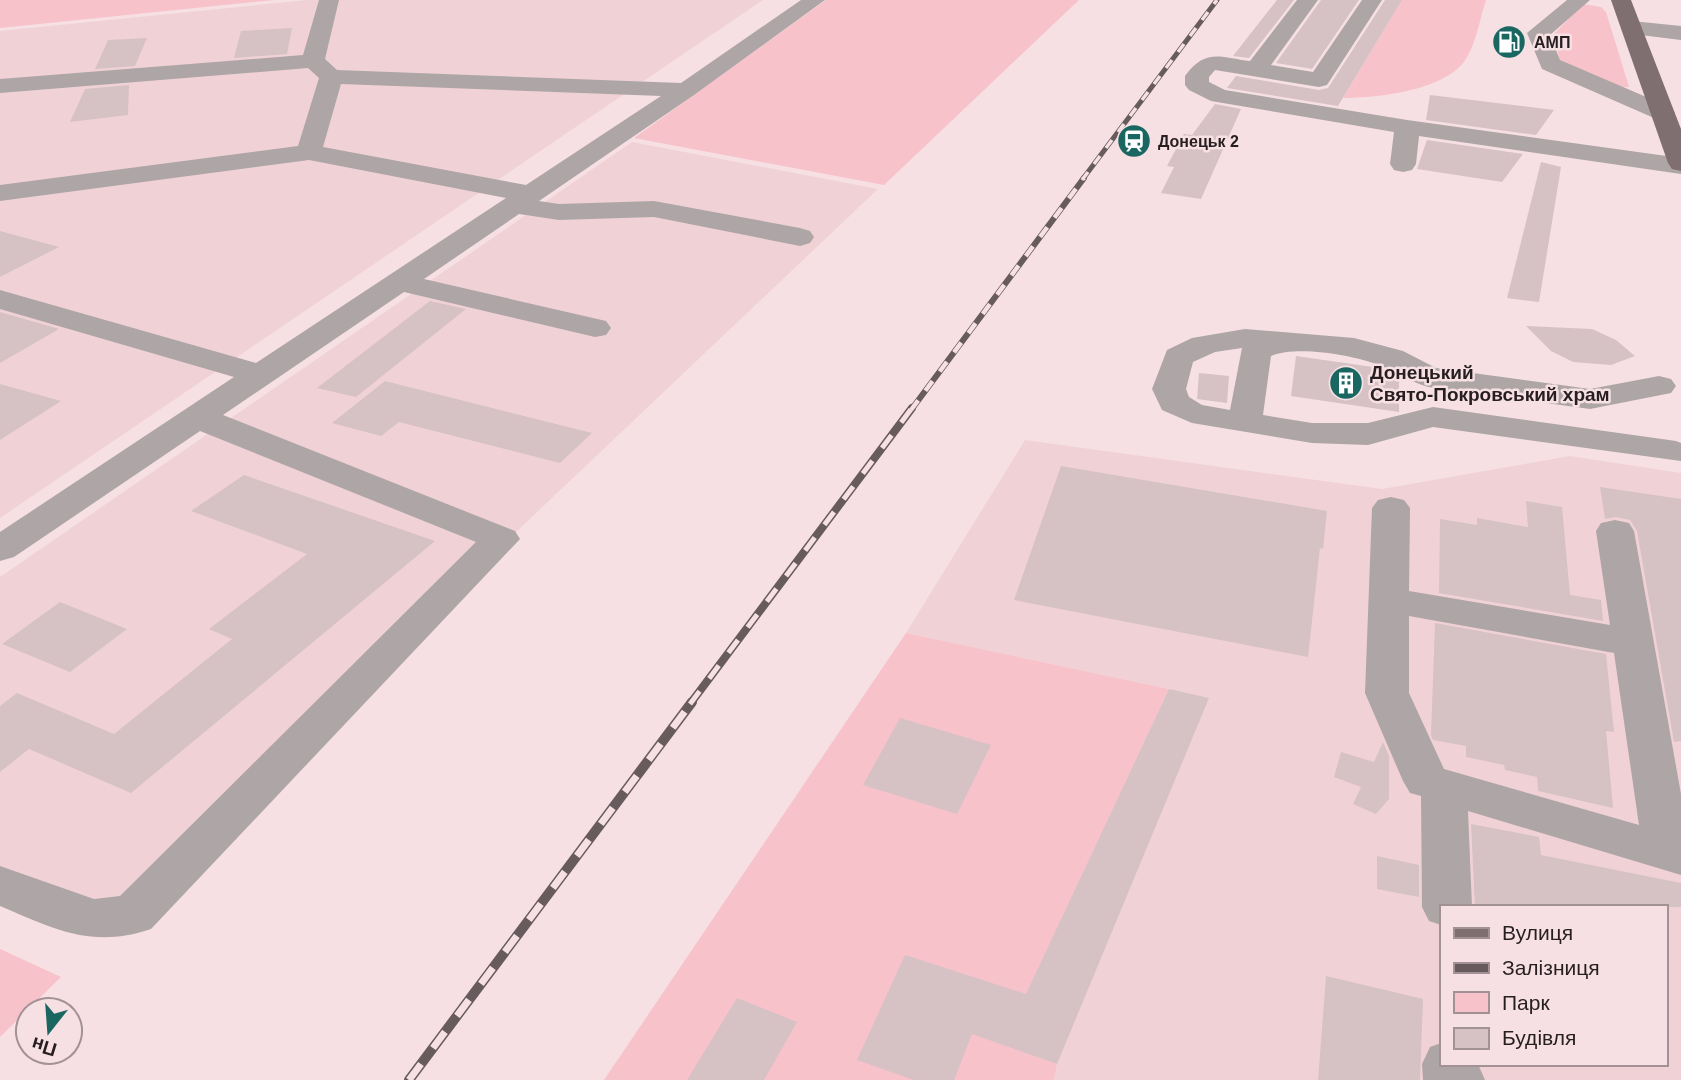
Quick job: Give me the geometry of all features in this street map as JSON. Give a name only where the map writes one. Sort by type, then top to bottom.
[{"type":"main road","points":[[1621,0],[1681,165]]},
{"type":"lane","points":[[309,152],[330,0]]},
{"type":"lane","points":[[0,549],[686,90],[814,0]]},
{"type":"lane","points":[[1256,69],[1308,0]]},
{"type":"lane","points":[[1371,0],[1319,80],[1210,62],[1198,76],[1197,85],[1219,96],[1408,127],[1681,165]]},
{"type":"lane","points":[[1580,0],[1538,33],[1550,64],[1663,113]]},
{"type":"lane","points":[[1632,28],[1681,33]]},
{"type":"lane","points":[[0,86],[322,69],[686,90]]},
{"type":"lane","points":[[1403,164],[1408,127]]},
{"type":"lane","points":[[0,193],[309,152],[521,200],[559,212],[654,209],[800,237]]},
{"type":"lane","points":[[399,282],[595,328]]},
{"type":"lane","points":[[0,299],[261,375]]},
{"type":"lane","points":[[1658,386],[1578,406],[1431,396],[1368,434],[1312,433],[1192,412],[1174,403],[1169,389],[1178,357],[1193,347],[1232,337],[1310,342],[1354,348],[1391,358],[1431,396],[1590,440],[1676,452]]},
{"type":"lane","points":[[1245,423],[1256,351],[1272,344],[1310,342]]},
{"type":"lane","points":[[1578,406],[1575,427],[1590,440]]},
{"type":"lane","points":[[0,885],[55,908],[127,930],[502,539],[197,417]]},
{"type":"lane","points":[[1391,508],[1387,693],[1426,781],[1674,854],[1615,531]]},
{"type":"lane","points":[[1389,600],[1634,643]]},
{"type":"lane","points":[[1444,787],[1447,905]]},
{"type":"lane","points":[[1450,1066],[1450,1078],[1457,1080]]},
{"type":"shaded area","points":[[307,0],[763,0],[0,518],[0,31]]},
{"type":"shaded area","points":[[632,142],[878,189],[95,931],[0,893],[0,577]]},
{"type":"shaded area","points":[[1025,440],[1382,489],[1570,456],[1681,473],[1681,1080],[1054,1080],[1057,1064],[1002,1045],[1169,689],[906,633]]},
{"type":"green space","points":[[0,0],[274,0],[0,28]]},
{"type":"green space","points":[[826,0],[1079,0],[884,185],[634,138]]},
{"type":"green space","points":[[1402,0],[1486,0],[1467,57],[1445,77],[1411,90],[1343,98]]},
{"type":"green space","points":[[1583,4],[1601,7],[1606,12],[1629,87],[1619,87],[1561,64],[1553,35]]},
{"type":"green space","points":[[906,633],[1169,689],[1003,1044],[1057,1064],[1054,1080],[604,1080]]},
{"type":"green space","points":[[0,949],[61,977],[42,996],[14,996],[14,1023],[0,1037]]},
{"type":"building","points":[[1277,0],[1294,0],[1249,58],[1233,56]]},
{"type":"building","points":[[1321,0],[1359,0],[1312,69],[1276,63]]},
{"type":"building","points":[[1385,0],[1402,0],[1338,106],[1227,88],[1236,76],[1319,90],[1328,88]]},
{"type":"building","points":[[292,28],[287,54],[234,58],[241,31]]},
{"type":"building","points":[[147,38],[135,66],[95,69],[108,40]]},
{"type":"building","points":[[129,85],[128,115],[70,122],[85,89]]},
{"type":"building","points":[[1430,95],[1554,110],[1536,135],[1426,120]]},
{"type":"building","points":[[1215,104],[1241,109],[1201,199],[1161,193],[1174,167],[1167,166],[1184,134],[1192,135]]},
{"type":"building","points":[[1427,140],[1523,154],[1502,182],[1417,169]]},
{"type":"building","points":[[1541,162],[1561,167],[1539,302],[1507,298]]},
{"type":"building","points":[[0,231],[59,247],[0,277]]},
{"type":"building","points":[[430,301],[466,309],[356,397],[317,388]]},
{"type":"building","points":[[0,312],[59,329],[0,363]]},
{"type":"building","points":[[1526,326],[1592,329],[1616,340],[1635,356],[1611,365],[1573,362],[1551,351]]},
{"type":"building","name":"Донецький Свято-Покровський храм","points":[[1296,356],[1380,368],[1399,377],[1399,412],[1291,396]]},
{"type":"building","points":[[1199,373],[1229,376],[1227,403],[1197,399]]},
{"type":"building","points":[[385,381],[592,433],[560,463],[399,422],[381,436],[332,423]]},
{"type":"building","points":[[0,384],[61,401],[0,440]]},
{"type":"building","points":[[1061,466],[1327,511],[1323,549],[1320,548],[1308,657],[1014,600]]},
{"type":"building","points":[[244,475],[435,541],[131,793],[29,749],[0,772],[0,706],[17,693],[114,734],[232,639],[209,629],[307,554],[191,511]]},
{"type":"building","points":[[1600,487],[1681,499],[1681,741],[1674,742],[1637,531],[1630,520],[1616,517],[1605,519]]},
{"type":"building","points":[[1526,501],[1562,507],[1570,595],[1601,600],[1603,621],[1439,593],[1440,519],[1477,525],[1477,518],[1528,527]]},
{"type":"building","points":[[60,602],[127,629],[70,672],[2,644]]},
{"type":"building","points":[[1435,623],[1606,654],[1614,732],[1606,731],[1613,808],[1538,791],[1537,777],[1505,770],[1504,765],[1466,757],[1466,746],[1433,740]]},
{"type":"building","points":[[1169,689],[1209,698],[1057,1064],[972,1034],[954,1080],[914,1080],[857,1060],[905,955],[1026,994]]},
{"type":"building","points":[[900,718],[991,745],[957,814],[863,785]]},
{"type":"building","points":[[1383,742],[1389,756],[1389,799],[1376,814],[1353,804],[1361,787],[1334,777],[1341,752],[1374,762]]},
{"type":"building","points":[[1471,824],[1539,837],[1541,855],[1681,883],[1681,907],[1475,905]]},
{"type":"building","points":[[1377,856],[1419,865],[1419,897],[1377,889]]},
{"type":"building","points":[[1326,976],[1423,999],[1420,1080],[1318,1080]]},
{"type":"building","points":[[737,998],[797,1022],[764,1080],[687,1080]]},
{"type":"railway","points":[[1082,180],[1217,0]]},
{"type":"railway","points":[[911,410],[1084,178]]},
{"type":"railway","points":[[690,704],[912,408]]},
{"type":"railway","points":[[409,1080],[692,702]]},
{"type":"place","name":"АМП","points":[[1509,42]]},
{"type":"place","name":"Донецьк 2","points":[[1134,141]]},
{"type":"place","name":"Донецький Свято-Покровський храм","points":[[1346,383]]}]
